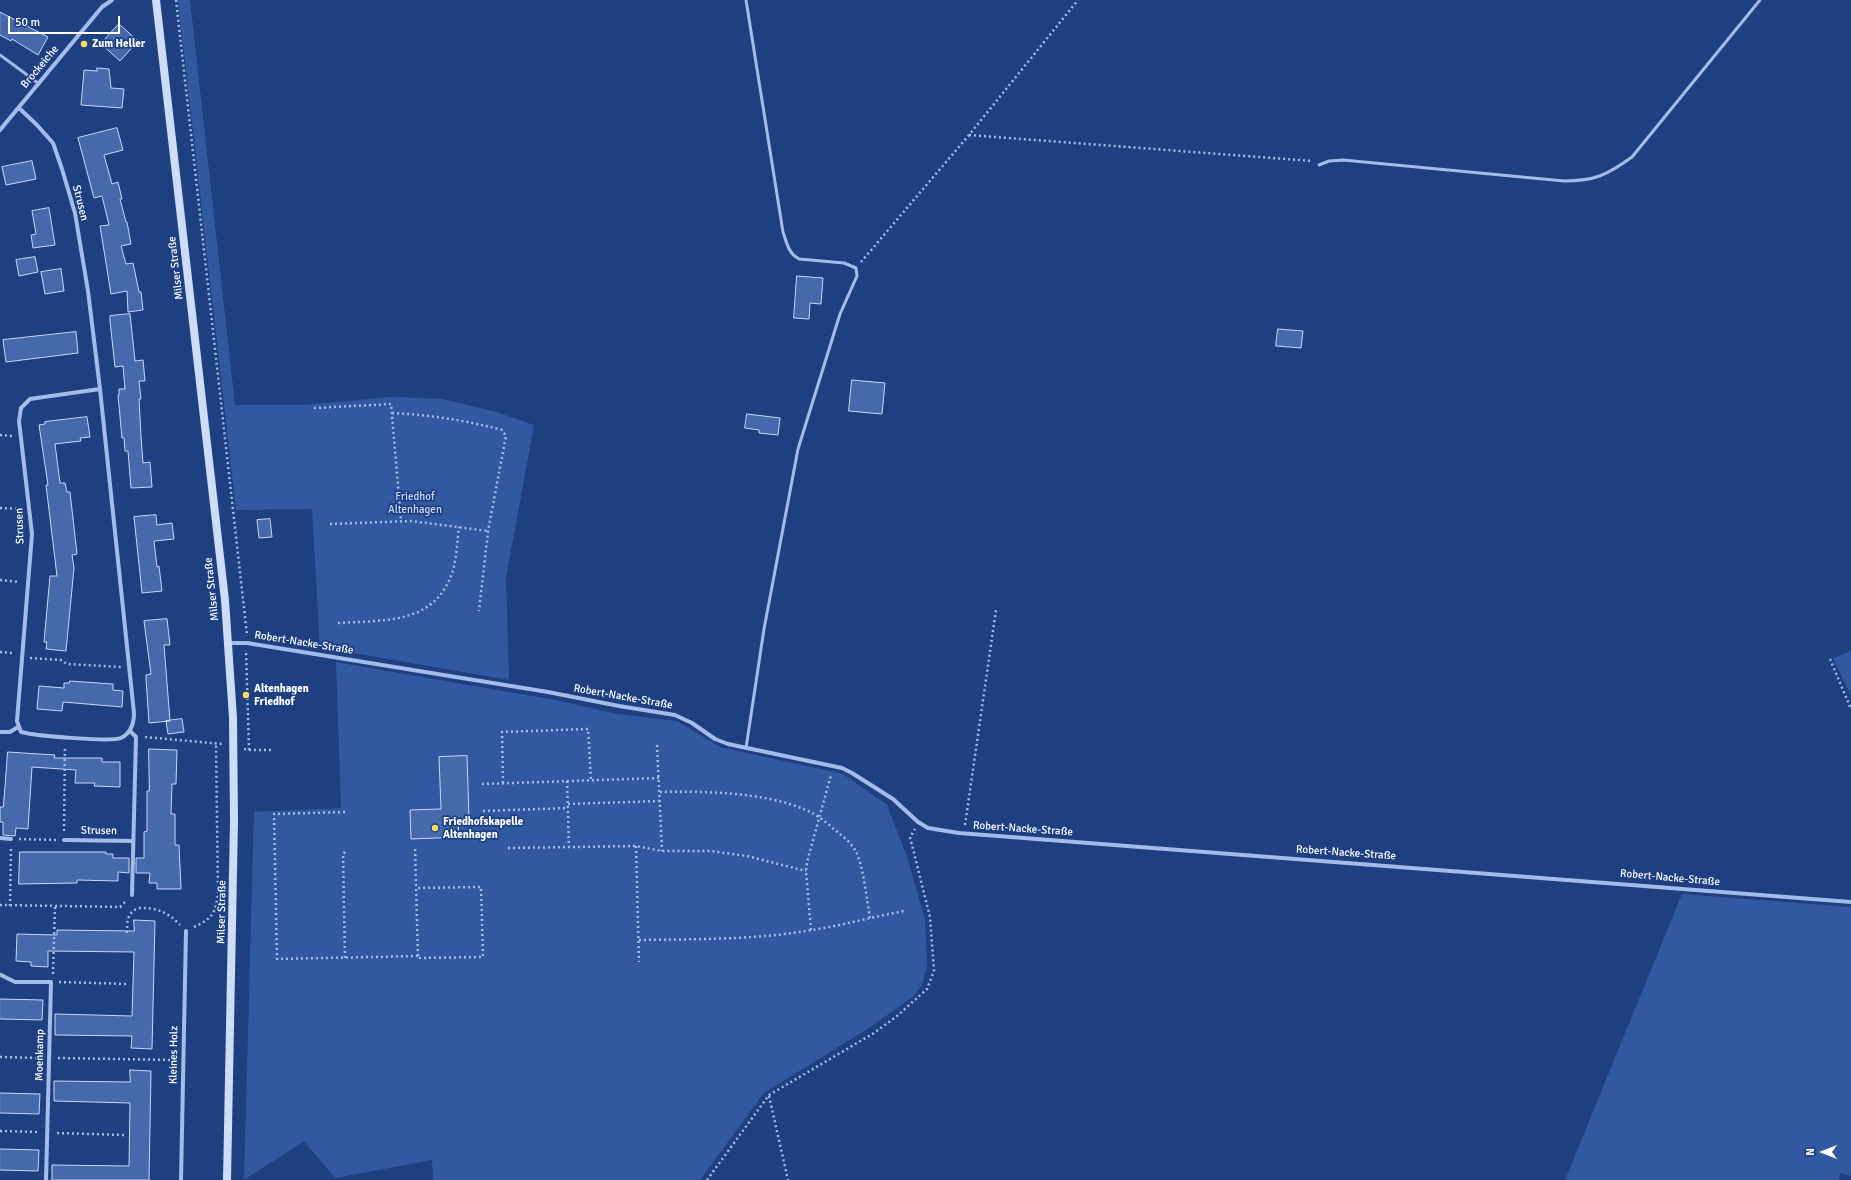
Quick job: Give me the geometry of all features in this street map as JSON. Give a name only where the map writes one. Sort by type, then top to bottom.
[{"type":"main road","name":"Milser Straße","points":[[156,0],[225,600],[228,643],[234,746],[234,821],[227,1180]]},
{"type":"street","name":"Brockeiche","points":[[0,130],[102,7],[112,0]]},
{"type":"street","name":"Strusen","points":[[18,108],[37,125],[53,143],[75,213],[87,284],[100,389],[134,713],[134,720],[130,731]]},
{"type":"street","name":"Strusen","points":[[18,727],[17,708],[32,534],[19,420],[21,408],[30,399],[100,389]]},
{"type":"street","name":"Robert-Nacke-Straße","points":[[228,643],[247,643],[548,692],[675,715],[692,723],[715,739],[746,748],[834,766],[852,772],[893,799],[918,822],[928,828],[964,833],[1851,902]]},
{"type":"street","points":[[0,732],[10,732],[18,727],[21,732],[26,733],[114,740],[120,739],[130,731],[136,737]]},
{"type":"street","name":"Strusen","points":[[132,896],[136,737]]},
{"type":"street","points":[[0,838],[11,839]]},
{"type":"street","name":"Strusen","points":[[64,840],[133,841]]},
{"type":"street","name":"Kleines Holz","points":[[181,1180],[186,931]]},
{"type":"street","points":[[1,975],[15,982],[51,982]]},
{"type":"street","name":"Moenkamp","points":[[46,1180],[51,982]]},
{"type":"lane","points":[[746,0],[783,232],[792,256],[799,259],[844,263],[856,268],[857,276],[840,314],[798,449],[764,629],[746,748]]},
{"type":"lane","points":[[1318,165],[1343,160],[1564,181],[1584,181],[1601,176],[1613,171],[1632,158],[1760,0]]},
{"type":"lane","points":[[0,55],[38,83]]},
{"type":"path","points":[[176,0],[247,626],[246,658],[249,750]]},
{"type":"path","points":[[856,268],[969,135],[1078,0]]},
{"type":"path","points":[[969,135],[1315,161],[1318,165]]},
{"type":"path","points":[[314,408],[391,404],[401,520]]},
{"type":"path","points":[[392,414],[433,415],[471,422],[502,430],[506,436],[488,531],[479,611]]},
{"type":"path","points":[[0,508],[30,509]]},
{"type":"path","points":[[330,524],[401,520],[488,531]]},
{"type":"path","points":[[338,623],[396,619],[414,615],[426,608],[445,586],[453,570],[459,527]]},
{"type":"path","points":[[0,580],[28,582]]},
{"type":"path","points":[[964,833],[996,610]]},
{"type":"path","points":[[0,652],[61,660],[67,664],[129,668]]},
{"type":"path","points":[[1830,659],[1851,709]]},
{"type":"path","points":[[503,783],[502,732],[588,729],[590,780]]},
{"type":"path","points":[[10,906],[11,839],[64,840],[66,737]]},
{"type":"path","points":[[127,933],[127,922],[130,914],[138,908],[157,909],[169,915],[186,931],[205,922],[212,916],[218,893],[216,743],[136,737]]},
{"type":"path","points":[[657,745],[662,851]]},
{"type":"path","points":[[234,746],[249,750],[274,750]]},
{"type":"path","points":[[811,930],[806,871],[807,862],[834,766]]},
{"type":"path","points":[[482,784],[659,778]]},
{"type":"path","points":[[567,781],[569,847]]},
{"type":"path","points":[[660,792],[701,791],[735,794],[776,801],[805,810],[820,817],[856,850],[870,918]]},
{"type":"path","points":[[483,811],[660,801]]},
{"type":"path","points":[[345,812],[274,814],[277,959],[418,956],[418,958],[483,957],[481,887],[416,888]]},
{"type":"path","points":[[707,1180],[769,1095],[874,1032],[897,1016],[927,989],[934,971],[930,917],[910,837],[918,822]]},
{"type":"path","points":[[508,848],[636,846],[662,851],[710,851],[747,856],[806,871]]},
{"type":"path","points":[[636,846],[639,962]]},
{"type":"path","points":[[415,849],[418,956]]},
{"type":"path","points":[[345,958],[343,854],[346,851]]},
{"type":"path","points":[[0,905],[120,907],[132,896]]},
{"type":"path","points":[[55,906],[53,974],[51,982],[128,984]]},
{"type":"path","points":[[639,940],[724,939],[811,930],[904,911]]},
{"type":"path","points":[[0,1057],[183,1061]]},
{"type":"path","points":[[769,1095],[788,1180]]},
{"type":"path","points":[[0,1131],[124,1135]]},
{"type":"green space","name":"Friedhof Altenhagen","points":[[178,0],[190,0],[235,405],[302,405],[393,397],[443,399],[496,412],[534,425],[506,578],[509,680],[320,647],[312,509],[236,510]]},
{"type":"green space","points":[[1851,651],[1851,696],[1833,658]]},
{"type":"green space","points":[[336,662],[555,700],[617,714],[677,721],[720,747],[843,774],[887,805],[907,857],[925,919],[927,964],[923,983],[913,997],[869,1028],[764,1093],[700,1180],[433,1180],[432,1160],[335,1178],[304,1141],[244,1180],[254,812],[341,808]]},
{"type":"green space","points":[[1682,894],[1851,907],[1851,1176],[1840,1173],[1839,1180],[1565,1180]]},
{"type":"building","points":[[0,12],[48,37],[38,55],[12,39],[11,41],[0,35]]},
{"type":"building","points":[[119,24],[138,41],[120,61],[101,44]]},
{"type":"building","points":[[97,68],[109,69],[111,88],[124,89],[122,108],[81,105],[84,70],[97,71]]},
{"type":"building","points":[[117,128],[123,150],[104,155],[112,184],[118,182],[122,199],[120,199],[127,222],[131,244],[121,246],[126,264],[133,263],[139,292],[141,292],[143,310],[128,312],[127,291],[111,294],[100,226],[109,225],[102,196],[94,198],[78,138]]},
{"type":"building","points":[[32,161],[36,179],[6,185],[2,167]]},
{"type":"building","points":[[49,208],[55,245],[33,248],[31,235],[36,234],[32,211]]},
{"type":"building","points":[[35,257],[38,272],[19,276],[16,260]]},
{"type":"building","points":[[61,269],[64,291],[45,294],[41,272]]},
{"type":"building","points":[[797,276],[823,278],[821,304],[810,303],[809,319],[794,318]]},
{"type":"building","points":[[130,314],[135,361],[143,360],[145,381],[139,381],[141,399],[139,399],[141,436],[143,463],[150,462],[152,487],[131,488],[128,451],[125,451],[124,438],[122,438],[118,395],[119,389],[125,389],[123,366],[115,367],[110,316]]},
{"type":"building","points":[[1278,329],[1303,331],[1301,348],[1276,346]]},
{"type":"building","points":[[76,332],[78,353],[6,362],[3,340]]},
{"type":"building","points":[[852,380],[885,383],[882,414],[849,411]]},
{"type":"building","points":[[747,414],[780,418],[778,435],[759,433],[759,430],[745,428]]},
{"type":"building","points":[[87,417],[90,437],[80,438],[81,441],[55,444],[60,483],[65,483],[67,492],[70,492],[77,554],[72,555],[74,568],[66,651],[46,649],[47,642],[44,642],[50,576],[57,576],[46,485],[48,485],[39,425],[45,424],[45,422]]},
{"type":"building","points":[[156,515],[157,525],[172,523],[174,539],[154,541],[162,591],[142,593],[134,517]]},
{"type":"building","points":[[270,519],[272,537],[259,538],[257,520]]},
{"type":"building","points":[[167,619],[170,645],[164,645],[170,721],[149,723],[146,675],[151,674],[144,621]]},
{"type":"building","points":[[70,681],[113,684],[113,690],[123,691],[122,707],[63,702],[62,711],[37,709],[39,686],[64,688],[64,683],[69,683]]},
{"type":"building","points":[[182,719],[184,732],[168,734],[166,721]]},
{"type":"building","points":[[149,749],[177,750],[176,784],[172,784],[171,814],[175,814],[175,845],[179,845],[181,889],[157,889],[157,883],[149,883],[150,873],[136,873],[136,858],[144,858],[144,832],[147,831]]},
{"type":"building","points":[[8,752],[55,755],[54,758],[102,758],[102,762],[120,762],[120,787],[94,786],[95,783],[75,783],[76,770],[32,767],[28,829],[16,828],[15,836],[3,835],[3,822],[0,822],[0,807],[3,807]]},
{"type":"building","points":[[467,756],[469,818],[458,819],[459,837],[411,839],[410,810],[441,809],[439,757]]},
{"type":"building","points":[[20,852],[106,852],[106,854],[113,854],[113,858],[129,858],[129,873],[118,872],[118,881],[77,880],[77,883],[19,884]]},
{"type":"building","points":[[134,920],[155,921],[152,1049],[131,1048],[132,1036],[55,1035],[55,1014],[132,1016],[134,952],[48,951],[48,967],[31,966],[31,962],[16,961],[17,934],[57,935],[57,930],[134,931]]},
{"type":"building","points":[[0,999],[43,1000],[42,1020],[0,1019]]},
{"type":"building","points":[[130,1070],[151,1071],[149,1180],[52,1180],[52,1165],[129,1166],[130,1103],[54,1101],[54,1081],[130,1082]]},
{"type":"building","points":[[0,1093],[40,1094],[39,1114],[0,1113]]},
{"type":"building","points":[[0,1149],[39,1150],[38,1171],[0,1170]]},
{"type":"place","name":"Zum Heller","points":[[84,44]]},
{"type":"place","name":"Altenhagen Friedhof","points":[[246,695]]},
{"type":"place","name":"Friedhofskapelle Altenhagen","points":[[435,828]]}]
